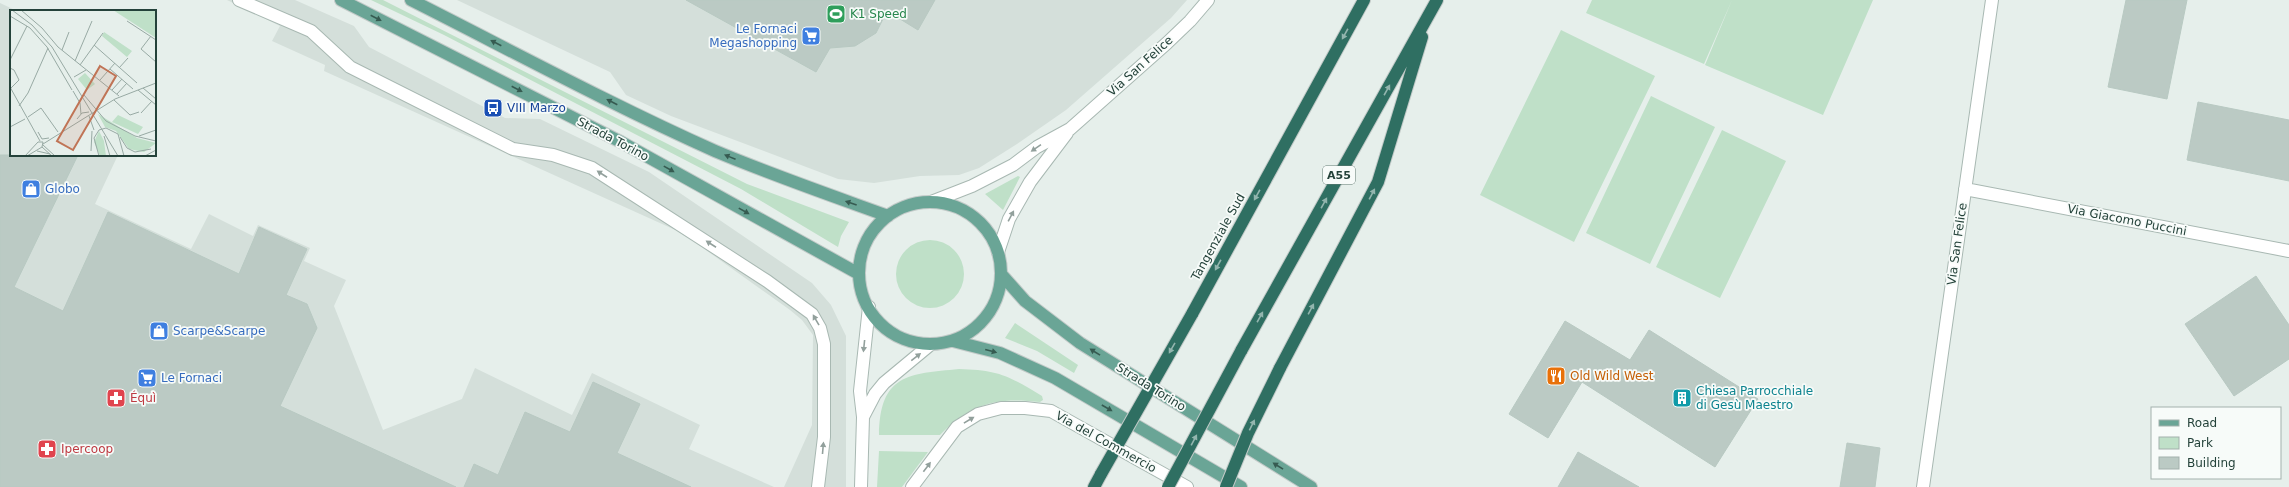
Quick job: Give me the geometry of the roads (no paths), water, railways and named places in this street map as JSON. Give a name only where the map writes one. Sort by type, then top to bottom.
[{"type":"highway","name":"Tangenziale Sud","points":[[1094,487],[1192,314],[1364,0]]},
{"type":"highway","name":"A55","points":[[1168,487],[1241,351],[1437,0]]},
{"type":"highway","points":[[1226,487],[1248,433],[1280,368],[1378,182],[1429,15]]},
{"type":"main road","name":"Strada Torino","points":[[341,0],[621,142],[859,274]]},
{"type":"main road","points":[[411,0],[631,112],[716,151],[802,185],[888,216]]},
{"type":"main road","points":[[931,202],[953,206],[973,216],[988,233],[998,252],[1001,274],[998,296],[988,315],[972,331],[953,341],[931,344],[910,341],[890,332],[874,316],[863,296],[859,274],[862,252],[872,232],[888,216],[908,206],[931,202]]},
{"type":"main road","name":"Strada Torino","points":[[1001,274],[1025,301],[1080,343],[1311,487]]},
{"type":"main road","points":[[953,341],[1000,353],[1055,378],[1241,487]]},
{"type":"street","points":[[239,0],[311,31],[350,67],[514,149],[553,155],[592,168],[767,281],[812,314],[820,328],[824,344],[824,437],[818,487]]},
{"type":"street","name":"Via San Felice","points":[[998,252],[1009,219],[1030,182],[1070,129],[1167,43],[1190,21],[1208,0]]},
{"type":"street","name":"Via San Felice","points":[[1922,487],[1992,0]]},
{"type":"street","name":"Via San Felice","points":[[931,202],[972,186],[1013,165],[1037,147],[1070,129]]},
{"type":"street","name":"Via Giacomo Puccini","points":[[1965,189],[2289,251]]},
{"type":"street","points":[[861,487],[863,417],[860,391],[868,307]]},
{"type":"street","points":[[863,417],[875,394],[884,383],[931,344]]},
{"type":"street","name":"Via del Commercio","points":[[912,487],[957,427],[978,414],[1001,408],[1051,410],[1187,487]]},
{"type":"place","name":"K1 Speed","points":[[836,14]]},
{"type":"place","name":"Le Fornaci Megashopping","points":[[811,36]]},
{"type":"place","name":"VIII Marzo","points":[[493,108]]},
{"type":"place","name":"Globo","points":[[31,189]]},
{"type":"place","name":"Scarpe&Scarpe","points":[[159,331]]},
{"type":"place","name":"Old Wild West","points":[[1556,376]]},
{"type":"place","name":"Le Fornaci","points":[[147,378]]},
{"type":"place","name":"Équì","points":[[116,398]]},
{"type":"place","name":"Chiesa Parrocchiale di Gesù Maestro","points":[[1682,398]]},
{"type":"place","name":"Ipercoop","points":[[47,449]]}]
